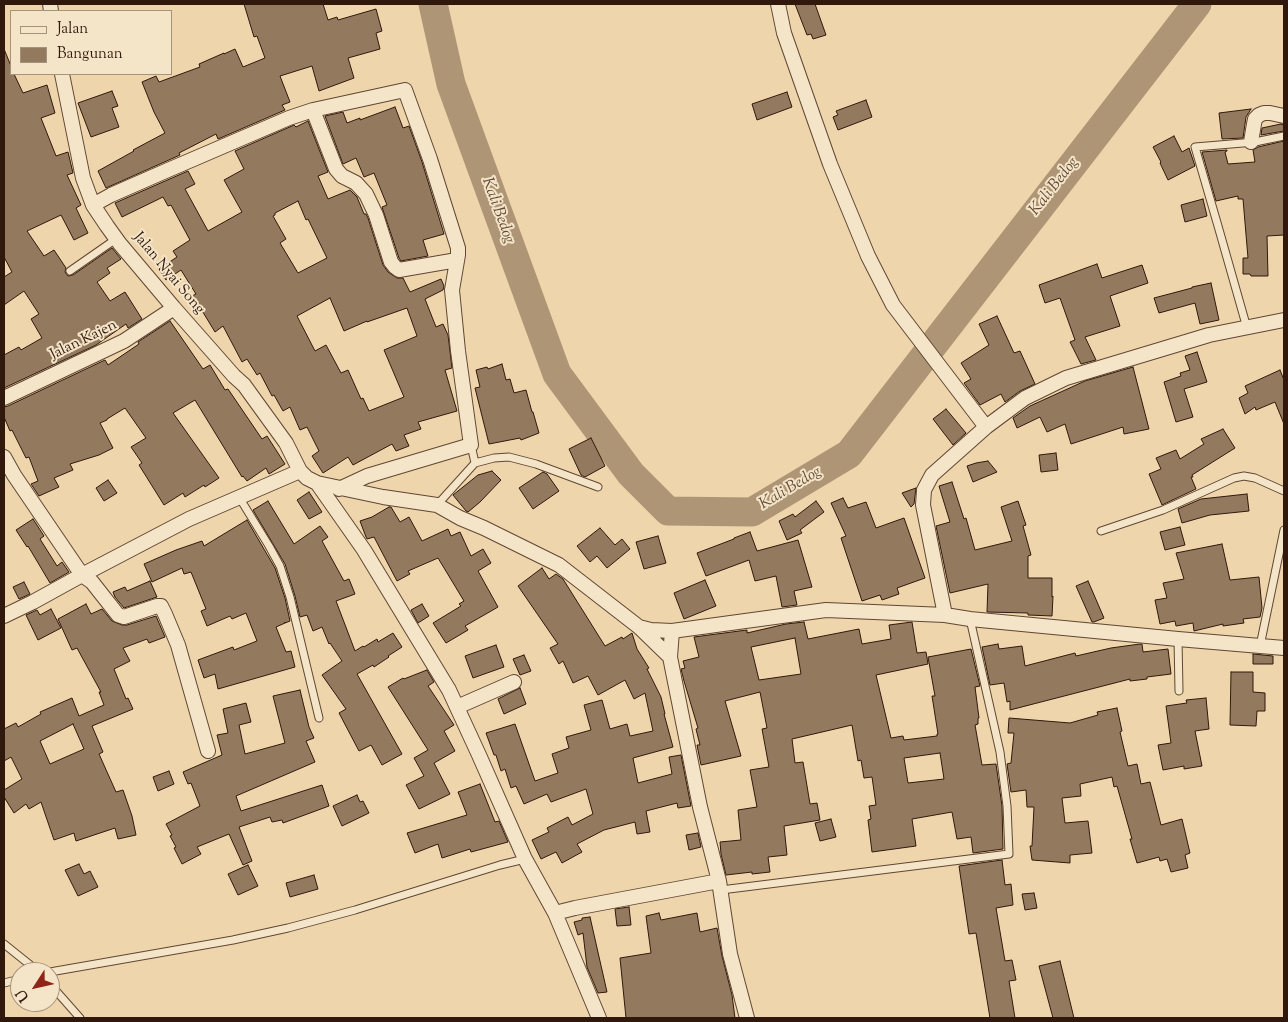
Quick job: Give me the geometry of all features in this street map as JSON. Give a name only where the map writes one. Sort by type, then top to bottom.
[{"type":"street","points":[[778,4],[784,33],[830,164],[868,256],[893,305],[986,427]]},
{"type":"street","name":"Jalan Nyai Song","points":[[62,75],[83,178],[94,205],[116,239],[234,376],[244,384],[286,443],[300,471]]},
{"type":"street","points":[[94,205],[111,195],[289,118],[313,110],[404,90],[430,159],[458,248],[458,260],[452,290],[458,351],[471,444],[367,476],[339,489]]},
{"type":"street","points":[[313,110],[336,169],[342,176],[356,183],[366,194],[395,267],[399,270],[458,260]]},
{"type":"street","points":[[1251,142],[1254,124],[1259,115],[1270,113],[1284,116]]},
{"type":"street","name":"Jalan Kajen","points":[[4,398],[124,341],[174,308]]},
{"type":"street","points":[[945,615],[923,505],[924,490],[932,475],[986,427],[1025,398],[1066,378],[1209,335],[1284,320]]},
{"type":"street","points":[[4,457],[14,475],[82,575],[92,582],[118,615],[124,617],[161,606],[178,645],[208,751]]},
{"type":"street","points":[[4,616],[189,518],[300,471],[307,478],[317,483],[339,489],[437,505],[460,518],[559,565],[639,627],[670,657]]},
{"type":"street","points":[[317,483],[364,550],[449,690],[525,859],[555,913],[586,977],[599,1018]]},
{"type":"street","points":[[639,627],[652,630],[672,630],[826,610],[945,615],[1284,648]]},
{"type":"street","points":[[672,630],[670,657],[700,807],[720,886],[730,954],[748,1018]]},
{"type":"street","points":[[457,707],[514,682]]},
{"type":"street","points":[[555,913],[575,908],[720,886]]},
{"type":"lane","points":[[1247,328],[1195,147],[1251,142],[1284,136]]},
{"type":"lane","points":[[70,271],[116,239]]},
{"type":"lane","points":[[471,444],[475,463]]},
{"type":"lane","points":[[437,505],[475,463],[494,458],[509,457],[536,464],[598,487]]},
{"type":"lane","points":[[1101,531],[1163,510],[1234,478],[1244,476],[1255,478],[1284,491]]},
{"type":"lane","points":[[239,496],[280,566],[290,597],[319,718]]},
{"type":"lane","points":[[1260,646],[1284,530]]},
{"type":"lane","points":[[720,886],[1009,854],[1000,752],[970,618]]},
{"type":"lane","points":[[1178,639],[1178,691]]},
{"type":"lane","points":[[60,970],[233,940],[288,928],[525,859]]},
{"type":"lane","points":[[4,944],[26,962]]},
{"type":"lane","points":[[60,995],[80,1018]]},
{"type":"building","points":[[244,4],[323,4],[328,20],[337,17],[338,20],[376,9],[382,31],[376,33],[380,49],[348,58],[354,78],[319,91],[312,66],[280,76],[290,102],[282,105],[285,110],[218,139],[216,134],[179,153],[180,155],[106,188],[98,171],[165,133],[142,82],[156,76],[159,82],[200,67],[199,64],[235,49],[243,67],[265,58],[257,36],[254,37]]},
{"type":"building","points":[[795,4],[815,4],[826,35],[813,39],[811,34],[807,35]]},
{"type":"building","points":[[4,49],[10,64],[10,75],[14,75],[23,93],[47,85],[55,113],[41,118],[56,156],[68,152],[73,173],[67,175],[81,205],[76,208],[88,233],[74,240],[61,215],[27,231],[44,256],[54,250],[66,268],[65,272],[68,276],[73,275],[112,248],[121,259],[107,268],[110,273],[97,282],[110,301],[125,292],[142,319],[128,328],[126,324],[96,345],[4,388],[4,355],[19,347],[21,350],[42,338],[31,319],[39,314],[24,291],[4,305],[4,277],[12,272],[4,257]]},
{"type":"building","points":[[112,91],[118,106],[112,108],[119,127],[91,137],[78,103]]},
{"type":"building","points":[[787,92],[792,107],[757,120],[752,104]]},
{"type":"building","points":[[866,100],[872,117],[838,130],[833,117],[838,115],[836,111]]},
{"type":"building","points":[[395,107],[403,128],[409,126],[444,234],[423,240],[428,256],[401,261],[382,207],[387,205],[374,173],[364,177],[356,158],[343,164],[325,116],[343,112],[347,123]]},
{"type":"building","points":[[1251,109],[1246,117],[1243,138],[1222,139],[1219,113]]},
{"type":"building","points":[[308,121],[328,172],[318,176],[328,199],[350,190],[357,197],[364,214],[368,218],[383,265],[388,272],[397,278],[403,278],[410,292],[441,279],[444,286],[443,290],[425,299],[436,327],[443,324],[448,335],[452,368],[445,370],[457,411],[418,422],[421,429],[404,435],[409,446],[396,451],[392,444],[353,465],[348,457],[323,473],[312,456],[319,451],[307,427],[300,430],[290,407],[283,411],[274,395],[272,396],[260,373],[257,375],[247,359],[242,362],[223,326],[215,332],[201,309],[199,311],[190,297],[196,294],[181,270],[166,280],[159,269],[177,257],[173,251],[190,240],[171,205],[168,206],[163,197],[122,217],[115,203],[188,171],[195,184],[185,189],[208,231],[242,212],[224,180],[244,169],[235,151],[294,125],[296,127]],"holes":[[[298,201],[327,258],[298,273],[280,243],[286,239],[273,216],[275,213]],[[330,298],[344,331],[367,321],[407,308],[417,336],[384,350],[404,397],[369,411],[363,398],[361,399],[348,370],[341,373],[326,345],[315,351],[297,316]]]},
{"type":"building","points":[[1284,125],[1284,131],[1261,135],[1262,128]]},
{"type":"building","points":[[1174,136],[1182,152],[1189,148],[1195,166],[1168,180],[1153,147]]},
{"type":"building","points":[[1284,141],[1284,235],[1267,236],[1268,276],[1243,274],[1243,258],[1248,258],[1243,199],[1238,199],[1238,196],[1216,201],[1202,152],[1227,150],[1225,152],[1228,164],[1255,162],[1253,150]]},
{"type":"building","points":[[1203,199],[1207,216],[1185,222],[1181,205]]},
{"type":"building","points":[[1097,264],[1102,278],[1142,265],[1148,283],[1110,296],[1120,326],[1085,337],[1096,360],[1081,364],[1070,342],[1075,340],[1060,298],[1045,303],[1039,285]]},
{"type":"building","points":[[1211,283],[1219,320],[1200,324],[1195,303],[1159,313],[1154,298]]},
{"type":"building","points":[[997,316],[1014,353],[1020,351],[1035,384],[1020,391],[1005,402],[1001,394],[980,405],[964,383],[971,379],[961,363],[989,345],[979,324]]},
{"type":"building","points":[[170,321],[203,369],[210,365],[225,390],[228,389],[262,439],[267,436],[285,464],[269,474],[266,468],[247,481],[242,477],[195,400],[173,413],[219,478],[185,497],[183,493],[164,505],[139,465],[142,463],[131,447],[146,438],[125,408],[100,423],[113,448],[99,455],[70,464],[73,470],[54,478],[59,487],[39,496],[31,484],[38,481],[29,457],[26,458],[12,430],[10,431],[4,417],[4,407],[105,360],[108,365]]},
{"type":"building","points":[[1197,352],[1207,382],[1184,389],[1193,417],[1176,422],[1164,382],[1181,376],[1180,373],[1190,370],[1185,356]]},
{"type":"building","points":[[502,364],[506,380],[510,379],[514,393],[526,390],[539,433],[521,440],[520,438],[489,444],[475,388],[480,387],[476,370],[487,367],[488,369]]},
{"type":"building","points":[[1133,367],[1149,429],[1124,434],[1123,427],[1071,444],[1065,424],[1047,432],[1040,417],[1017,428],[1013,418],[1030,406],[1085,381]]},
{"type":"building","points":[[1280,370],[1284,380],[1284,424],[1275,402],[1256,410],[1255,407],[1245,414],[1239,398],[1248,393],[1245,386]]},
{"type":"building","points":[[946,409],[966,433],[953,445],[933,419]]},
{"type":"building","points":[[1223,429],[1235,448],[1192,475],[1193,477],[1191,477],[1196,489],[1162,505],[1149,474],[1161,469],[1156,458],[1176,450],[1180,459],[1204,444],[1201,439]]},
{"type":"building","points":[[591,438],[605,466],[585,477],[581,475],[569,449]]},
{"type":"building","points":[[1056,453],[1058,470],[1041,472],[1039,455]]},
{"type":"building","points":[[988,461],[997,472],[973,482],[967,466]]},
{"type":"building","points":[[492,471],[501,480],[480,502],[468,512],[466,511],[453,495],[478,475]]},
{"type":"building","points":[[543,472],[547,474],[559,491],[533,509],[519,488]]},
{"type":"building","points":[[108,480],[117,493],[104,501],[96,488]]},
{"type":"building","points":[[952,482],[964,519],[966,518],[975,550],[1012,541],[1001,507],[1018,501],[1026,525],[1023,526],[1031,555],[1028,556],[1028,578],[1052,578],[1052,616],[1028,615],[1028,613],[987,612],[988,584],[950,593],[936,526],[950,522],[939,486]]},
{"type":"building","points":[[916,488],[914,504],[911,507],[902,493]]},
{"type":"building","points":[[309,492],[322,512],[309,519],[297,500]]},
{"type":"building","points":[[1247,494],[1249,511],[1210,515],[1182,523],[1178,509],[1201,499]]},
{"type":"building","points":[[843,498],[848,508],[866,502],[876,528],[904,518],[925,578],[897,588],[899,594],[882,600],[880,595],[862,601],[841,538],[846,536],[831,503]]},
{"type":"building","points":[[268,501],[294,544],[320,526],[328,537],[322,541],[344,581],[349,579],[355,594],[336,601],[355,651],[377,639],[378,642],[393,633],[402,647],[374,667],[373,665],[357,674],[402,754],[382,765],[371,745],[359,751],[339,713],[346,709],[322,675],[342,661],[329,644],[322,627],[313,631],[307,615],[300,617],[285,564],[253,510]]},
{"type":"building","points":[[816,501],[824,512],[800,530],[802,533],[787,540],[779,521],[793,514],[795,517]]},
{"type":"building","points":[[391,507],[400,522],[409,517],[422,541],[448,529],[451,536],[460,532],[471,556],[483,549],[491,563],[478,571],[498,607],[465,626],[468,630],[446,643],[433,623],[461,606],[459,604],[464,601],[438,558],[408,571],[410,574],[397,581],[374,537],[367,539],[360,521],[372,517]]},
{"type":"building","points":[[33,519],[44,536],[40,539],[57,566],[62,562],[69,572],[50,583],[16,530]]},
{"type":"building","points":[[247,520],[275,568],[285,598],[290,621],[276,627],[286,652],[291,651],[295,667],[218,689],[215,674],[204,678],[198,660],[233,647],[234,650],[257,641],[246,613],[232,619],[230,616],[207,626],[201,611],[206,609],[191,572],[184,574],[182,568],[152,582],[144,564],[202,541],[204,546]]},
{"type":"building","points":[[1180,527],[1185,545],[1165,550],[1160,532]]},
{"type":"building","points":[[600,528],[615,545],[622,539],[630,549],[607,568],[597,556],[590,562],[577,546]]},
{"type":"building","points":[[750,532],[757,551],[798,540],[812,587],[794,591],[797,605],[782,607],[776,576],[755,581],[749,560],[706,576],[697,553]]},
{"type":"building","points":[[658,536],[666,563],[644,569],[636,542]]},
{"type":"building","points":[[1222,544],[1230,580],[1259,577],[1262,608],[1260,617],[1243,619],[1244,623],[1223,626],[1223,624],[1194,631],[1193,623],[1176,626],[1175,621],[1160,624],[1155,600],[1167,598],[1163,583],[1184,579],[1176,553]]},
{"type":"building","points":[[542,568],[549,579],[556,574],[563,579],[605,646],[622,637],[623,639],[632,633],[637,649],[649,668],[647,669],[661,697],[673,747],[633,758],[638,783],[672,774],[669,757],[681,755],[691,806],[678,808],[677,803],[646,811],[650,832],[637,834],[635,822],[604,830],[577,844],[582,852],[562,863],[556,852],[541,859],[532,840],[549,832],[547,828],[568,817],[572,825],[593,814],[586,789],[551,802],[547,794],[524,804],[516,786],[511,788],[505,769],[501,771],[486,733],[515,724],[535,781],[558,773],[552,754],[569,748],[566,737],[591,730],[584,705],[602,700],[610,729],[627,724],[630,736],[653,731],[645,693],[634,699],[625,680],[598,695],[588,676],[573,683],[563,661],[559,664],[550,648],[558,644],[518,586]]},
{"type":"building","points":[[705,580],[716,606],[684,619],[674,593]]},
{"type":"building","points":[[150,581],[157,597],[124,608],[113,592],[125,587],[127,591]]},
{"type":"building","points":[[1088,581],[1104,618],[1094,622],[1092,622],[1076,586]]},
{"type":"building","points":[[24,582],[30,594],[19,599],[13,587]]},
{"type":"building","points":[[86,604],[91,614],[102,609],[112,621],[122,625],[156,616],[165,637],[149,643],[147,639],[123,648],[130,661],[114,669],[126,699],[128,698],[133,709],[92,726],[103,752],[99,754],[116,792],[123,790],[136,835],[118,839],[115,828],[76,841],[74,833],[54,840],[41,802],[29,809],[26,804],[14,813],[4,797],[4,790],[22,779],[11,757],[4,761],[4,729],[16,723],[18,727],[41,714],[40,712],[72,698],[79,716],[104,705],[99,692],[101,692],[77,648],[72,650],[58,619]],"holes":[[[73,724],[84,749],[50,764],[40,741]]]},
{"type":"building","points":[[422,604],[429,616],[418,623],[411,610]]},
{"type":"building","points":[[51,609],[61,628],[38,640],[26,615],[37,610],[40,615]]},
{"type":"building","points":[[804,622],[808,639],[859,629],[862,644],[891,639],[889,625],[912,622],[917,653],[926,652],[928,664],[876,675],[891,738],[903,736],[904,740],[937,736],[938,734],[932,696],[935,696],[928,657],[971,649],[980,686],[975,687],[979,718],[978,724],[975,725],[982,765],[996,764],[1002,806],[1003,849],[973,853],[971,837],[957,839],[952,812],[912,819],[916,846],[872,852],[868,820],[871,819],[869,806],[876,805],[872,777],[864,778],[861,760],[858,761],[852,725],[792,739],[795,763],[803,762],[810,804],[817,803],[820,820],[784,826],[787,855],[768,857],[770,872],[726,875],[720,842],[741,840],[738,810],[757,807],[750,770],[769,767],[762,729],[767,728],[760,692],[725,701],[741,756],[701,765],[697,745],[700,745],[696,729],[698,728],[681,669],[685,668],[683,661],[699,657],[694,637],[747,630],[747,633]],"holes":[[[795,638],[801,674],[759,680],[751,647]],[[940,753],[944,779],[908,783],[904,758]]]},
{"type":"building","points":[[998,644],[999,649],[1022,646],[1025,666],[1075,653],[1076,656],[1111,648],[1142,644],[1143,652],[1168,649],[1171,674],[1147,677],[1147,679],[1130,681],[1130,679],[1010,710],[1010,701],[1007,702],[1004,683],[990,685],[982,647]]},
{"type":"building","points":[[496,645],[504,667],[473,678],[465,656]]},
{"type":"building","points":[[1253,654],[1273,656],[1273,664],[1253,664]]},
{"type":"building","points":[[524,655],[531,671],[520,675],[513,659]]},
{"type":"building","points":[[427,670],[434,682],[428,686],[454,725],[444,731],[455,751],[434,763],[450,794],[419,809],[406,785],[424,776],[414,758],[428,750],[388,687],[403,678]]},
{"type":"building","points":[[1231,672],[1253,672],[1253,692],[1265,693],[1265,711],[1257,711],[1256,726],[1230,725]]},
{"type":"building","points":[[520,688],[526,704],[504,714],[498,699]]},
{"type":"building","points":[[300,690],[309,727],[314,738],[306,741],[315,762],[236,796],[241,811],[322,785],[329,806],[283,823],[282,820],[272,822],[270,817],[239,827],[252,861],[243,865],[229,834],[197,847],[201,854],[182,864],[166,824],[200,806],[191,783],[188,784],[183,772],[222,755],[217,735],[228,733],[223,709],[246,703],[251,722],[239,725],[245,754],[285,743],[273,696]]},
{"type":"building","points":[[1206,698],[1209,729],[1195,731],[1202,766],[1184,769],[1184,766],[1163,770],[1158,745],[1171,743],[1166,706],[1187,703],[1186,700]]},
{"type":"building","points":[[1117,708],[1122,731],[1120,732],[1128,766],[1137,764],[1141,784],[1150,782],[1161,825],[1182,819],[1190,853],[1185,855],[1188,868],[1171,872],[1167,859],[1160,861],[1159,857],[1137,863],[1117,786],[1114,787],[1112,777],[1080,784],[1081,796],[1062,798],[1065,823],[1088,821],[1092,853],[1070,855],[1070,863],[1032,860],[1030,846],[1032,846],[1034,807],[1027,807],[1026,790],[1011,792],[1007,764],[1011,763],[1014,733],[1008,733],[1009,718],[1070,723],[1098,715],[1097,712]]},
{"type":"building","points":[[169,771],[174,784],[158,791],[153,777]]},
{"type":"building","points":[[480,784],[495,822],[499,821],[508,842],[471,852],[470,849],[442,858],[438,844],[415,853],[407,833],[467,815],[458,792]]},
{"type":"building","points":[[357,795],[360,802],[363,801],[369,813],[342,826],[333,806]]},
{"type":"building","points":[[831,819],[836,837],[820,841],[815,823]]},
{"type":"building","points":[[698,833],[701,847],[689,850],[686,835]]},
{"type":"building","points":[[1002,860],[1005,885],[1011,884],[1013,905],[996,908],[1005,961],[1012,960],[1016,980],[1009,981],[1015,1018],[990,1018],[976,933],[969,934],[959,866]]},
{"type":"building","points":[[79,864],[84,874],[90,871],[98,887],[78,896],[65,870]]},
{"type":"building","points":[[248,865],[258,886],[238,895],[228,874]]},
{"type":"building","points":[[314,875],[318,889],[290,897],[286,883]]},
{"type":"building","points":[[1034,893],[1037,908],[1025,910],[1022,894]]},
{"type":"building","points":[[629,907],[631,925],[617,926],[615,909]]},
{"type":"building","points":[[659,913],[661,920],[697,913],[700,932],[717,928],[732,995],[735,1018],[626,1018],[620,958],[651,953],[646,916]]},
{"type":"building","points":[[590,917],[607,992],[598,993],[587,967],[583,933],[578,935],[574,922]]},
{"type":"building","points":[[1060,961],[1074,1018],[1053,1018],[1039,966]]},
{"type":"waterway","name":"Kali Bedog","points":[[433,4],[451,84],[557,374],[631,474],[668,511],[752,512],[849,454],[1197,4]]}]
